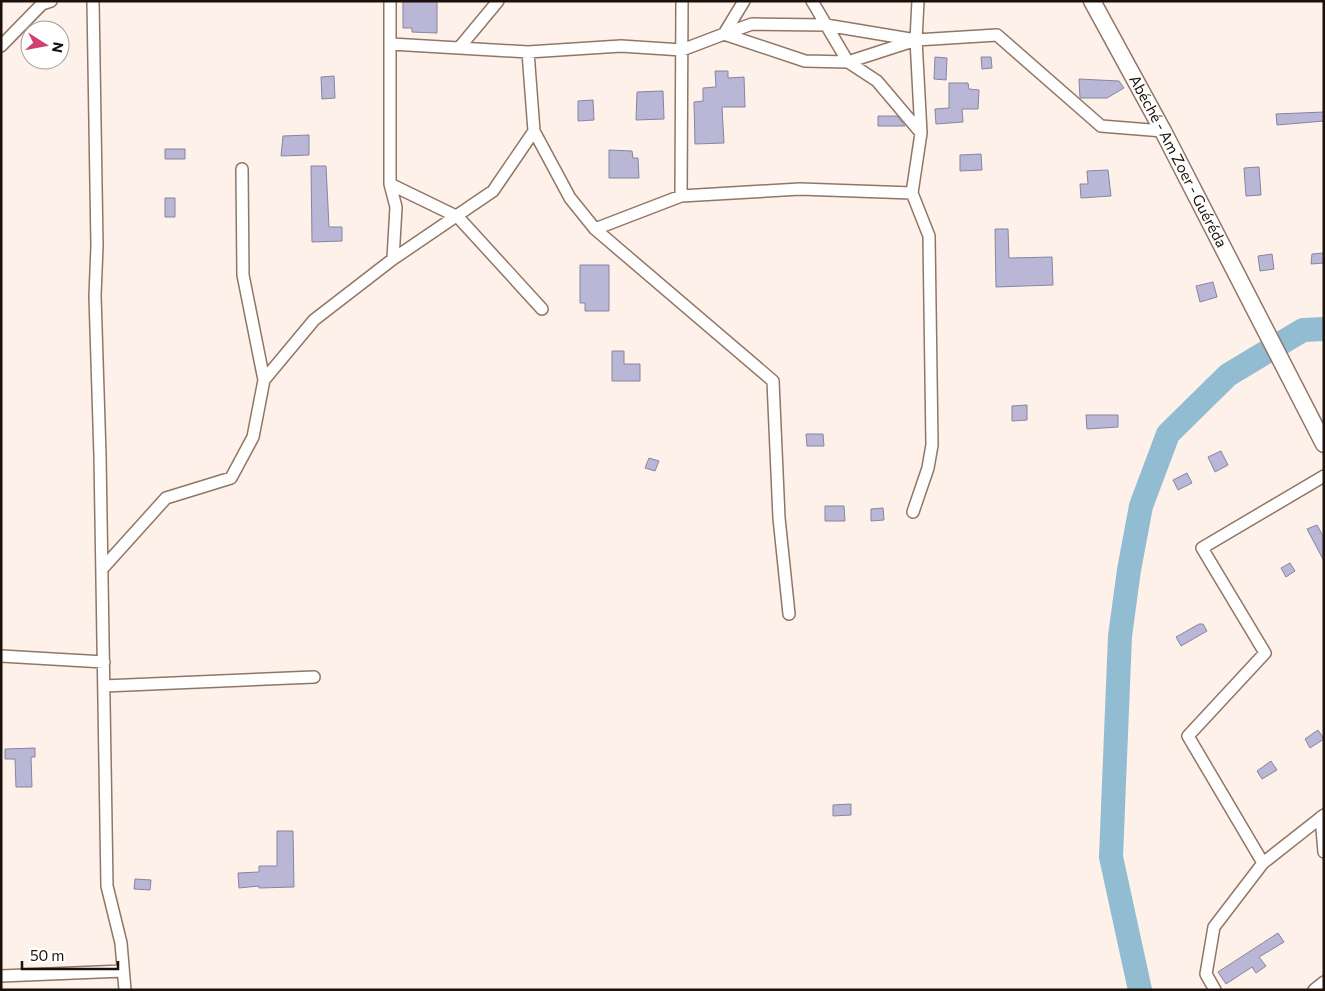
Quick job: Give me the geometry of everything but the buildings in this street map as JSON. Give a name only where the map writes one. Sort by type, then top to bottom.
[{"type":"main road","name":"Abéché - Am Zoer - Guéréda","points":[[1092,1],[1163,131],[1324,444]]},
{"type":"street","points":[[1,46],[42,4],[51,1]]},
{"type":"street","points":[[93,1],[97,246],[95,296],[104,662],[107,886],[121,943],[125,990]]},
{"type":"street","points":[[390,1],[390,184],[396,207],[393,259]]},
{"type":"street","points":[[459,48],[498,1]]},
{"type":"street","points":[[681,196],[682,1]]},
{"type":"street","points":[[724,34],[744,1]]},
{"type":"street","points":[[812,1],[848,62],[877,81],[921,133]]},
{"type":"street","points":[[913,512],[928,468],[932,445],[929,236],[912,193],[921,133],[916,40],[918,1]]},
{"type":"street","points":[[391,44],[528,52],[622,46],[682,50],[752,24],[826,25],[916,40],[997,35],[1102,126],[1163,131]]},
{"type":"street","points":[[724,34],[805,61],[848,62],[916,40]]},
{"type":"street","points":[[528,52],[534,131],[570,198],[595,229],[773,381],[779,518],[789,614]]},
{"type":"street","points":[[264,380],[314,320],[393,259],[493,192],[534,131]]},
{"type":"street","points":[[102,569],[166,498],[231,478],[253,437],[264,380],[243,276],[242,170]]},
{"type":"street","points":[[390,184],[458,217],[542,309]]},
{"type":"street","points":[[595,229],[681,196],[800,189],[912,193]]},
{"type":"street","points":[[1263,863],[1188,736],[1265,653],[1202,548],[1324,476]]},
{"type":"street","points":[[1,656],[104,662]]},
{"type":"street","points":[[104,686],[314,677]]},
{"type":"street","points":[[1215,990],[1206,974],[1214,927],[1263,863],[1322,816]]},
{"type":"street","points":[[1322,816],[1324,852]]},
{"type":"street","points":[[1,976],[123,971]]},
{"type":"street","points":[[1314,990],[1324,982]]},
{"type":"waterway","points":[[1140,990],[1111,857],[1120,636],[1129,570],[1141,506],[1168,434],[1228,375],[1303,330],[1324,329]]}]
